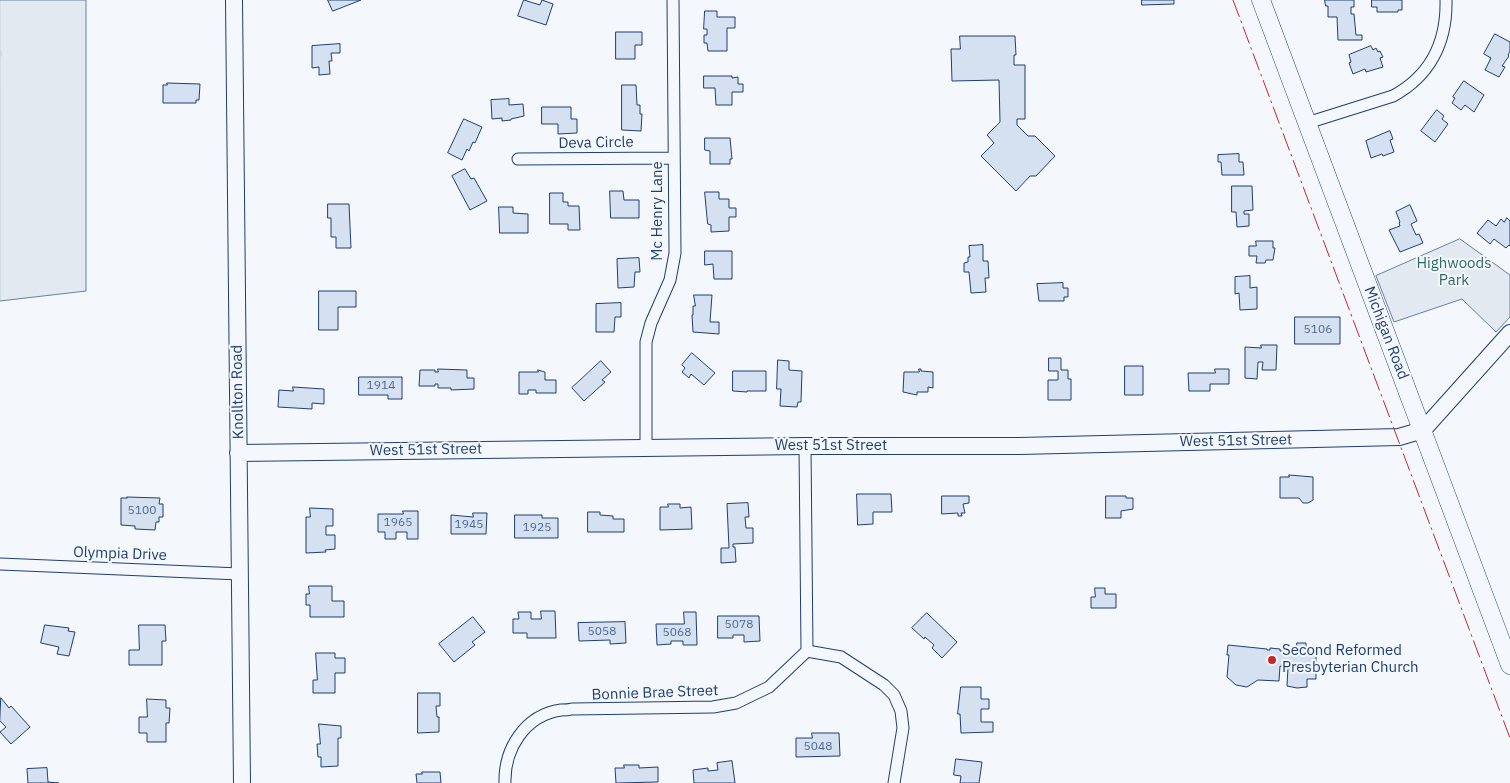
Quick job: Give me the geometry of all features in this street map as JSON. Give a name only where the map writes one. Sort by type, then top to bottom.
[{"type":"main road","name":"Michigan Road","points":[[1261,0],[1510,666]]},
{"type":"street","name":"Knollton Road","points":[[234,0],[242,783]]},
{"type":"street","name":"Mc Henry Lane","points":[[646,448],[646,342],[651,323],[670,280],[674,261],[673,0]]},
{"type":"street","points":[[1307,123],[1393,96],[1413,82],[1429,66],[1440,44],[1445,27],[1446,0]]},
{"type":"street","name":"Deva Circle","points":[[518,159],[674,158]]},
{"type":"street","points":[[1423,430],[1510,333]]},
{"type":"street","name":"West 51st Street","points":[[238,453],[805,446],[1019,446],[1399,437],[1423,430]]},
{"type":"street","points":[[805,446],[807,651],[841,657],[884,685],[894,695],[901,711],[903,728],[894,783]]},
{"type":"street","name":"Olympia Drive","points":[[0,564],[240,574]]},
{"type":"street","name":"Bonnie Brae Street","points":[[505,783],[506,765],[514,743],[525,729],[544,716],[561,710],[572,709],[713,707],[736,703],[769,687],[807,651]]},
{"type":"green space","points":[[0,0],[86,0],[86,291],[0,301]]},
{"type":"green space","name":"Highwoods Park","points":[[1460,239],[1510,275],[1510,317],[1496,332],[1462,299],[1394,322],[1376,276]]},
{"type":"building","points":[[328,0],[361,0],[333,11]]},
{"type":"building","points":[[524,0],[540,5],[542,0],[553,4],[546,25],[518,16]]},
{"type":"building","points":[[1142,0],[1174,0],[1174,4],[1142,5]]},
{"type":"building","points":[[1325,0],[1354,0],[1351,14],[1354,14],[1356,35],[1362,35],[1362,40],[1338,40],[1337,17],[1328,17],[1328,6],[1326,6]]},
{"type":"building","points":[[1372,0],[1402,0],[1402,10],[1398,10],[1398,12],[1377,12],[1377,7],[1372,7]]},
{"type":"building","points":[[705,11],[717,11],[717,17],[735,17],[735,28],[727,28],[727,51],[708,51],[707,43],[704,43],[704,35],[707,35],[707,29],[704,29]]},
{"type":"building","points":[[616,32],[642,32],[642,45],[635,45],[635,59],[616,59]]},
{"type":"building","points":[[1495,34],[1510,42],[1509,56],[1502,66],[1505,67],[1499,77],[1485,70],[1491,58],[1484,54]]},
{"type":"building","points":[[960,36],[1015,36],[1016,55],[1014,55],[1014,65],[1025,65],[1025,119],[1017,119],[1017,125],[1028,136],[1035,136],[1055,156],[1036,176],[1030,176],[1016,191],[981,156],[994,143],[987,135],[1000,122],[999,80],[952,81],[951,49],[960,49]]},
{"type":"building","points":[[340,44],[340,53],[331,53],[332,61],[329,61],[330,74],[319,75],[319,67],[312,68],[312,46]]},
{"type":"building","points":[[1371,46],[1373,50],[1376,48],[1378,52],[1380,51],[1383,57],[1380,58],[1383,67],[1366,72],[1365,69],[1353,74],[1349,63],[1351,62],[1349,55]]},
{"type":"building","points":[[704,76],[738,77],[738,84],[743,84],[743,92],[732,92],[732,105],[716,105],[715,88],[704,88]]},
{"type":"building","points":[[1464,81],[1484,95],[1474,112],[1465,105],[1461,110],[1452,103],[1455,98],[1453,97]]},
{"type":"building","points":[[167,83],[200,84],[199,100],[196,100],[196,103],[163,103],[163,85],[167,85]]},
{"type":"building","points":[[622,85],[636,85],[637,105],[640,105],[640,114],[642,114],[641,131],[622,130]]},
{"type":"building","points":[[509,99],[509,105],[523,104],[524,116],[502,121],[502,118],[492,119],[491,100]]},
{"type":"building","points":[[542,107],[571,107],[571,119],[577,119],[577,133],[558,134],[558,124],[542,124]]},
{"type":"building","points":[[1437,110],[1444,116],[1442,119],[1448,124],[1435,142],[1421,131]]},
{"type":"building","points":[[464,119],[482,127],[475,143],[473,142],[469,151],[467,149],[462,160],[448,153]]},
{"type":"building","points":[[1390,131],[1393,139],[1390,140],[1394,152],[1371,158],[1366,141]]},
{"type":"building","points":[[705,138],[730,138],[732,159],[730,159],[730,164],[710,164],[710,151],[705,150]]},
{"type":"building","points":[[1239,154],[1239,162],[1243,162],[1244,175],[1222,175],[1221,162],[1218,162],[1218,155]]},
{"type":"building","points":[[465,169],[471,179],[474,178],[487,201],[470,210],[452,176]]},
{"type":"building","points":[[1232,186],[1252,186],[1253,210],[1244,211],[1244,214],[1249,214],[1249,226],[1237,227],[1236,212],[1232,212]]},
{"type":"building","points":[[610,191],[623,191],[624,200],[639,200],[639,218],[611,218]]},
{"type":"building","points":[[705,192],[719,192],[719,199],[729,199],[729,208],[736,208],[736,217],[729,217],[729,231],[711,232],[711,225],[708,224]]},
{"type":"building","points":[[550,193],[563,193],[563,202],[568,202],[568,206],[579,206],[580,230],[568,230],[568,224],[550,224]]},
{"type":"building","points":[[328,204],[349,204],[351,248],[336,248],[336,237],[331,237],[331,218],[328,218]]},
{"type":"building","points":[[1410,205],[1417,221],[1411,224],[1416,235],[1419,234],[1423,243],[1400,252],[1389,230],[1400,226],[1396,212]]},
{"type":"building","points":[[499,207],[513,207],[513,213],[528,214],[528,233],[500,233]]},
{"type":"building","points":[[1507,218],[1510,221],[1510,246],[1506,248],[1494,239],[1490,244],[1477,233],[1488,220],[1496,226],[1501,219],[1504,222]]},
{"type":"building","points":[[1256,241],[1273,241],[1273,248],[1275,248],[1273,260],[1266,260],[1265,263],[1256,263],[1257,256],[1249,256],[1249,246],[1256,246]]},
{"type":"building","points":[[983,245],[983,261],[988,261],[989,278],[985,278],[986,292],[971,293],[969,272],[964,272],[964,263],[968,262],[968,257],[970,257],[969,246]]},
{"type":"building","points":[[705,251],[732,251],[732,279],[714,279],[713,264],[705,265]]},
{"type":"building","points":[[639,258],[640,272],[635,272],[634,287],[618,288],[617,259]]},
{"type":"building","points":[[1250,276],[1250,288],[1257,287],[1257,309],[1240,310],[1239,293],[1235,294],[1235,277]]},
{"type":"building","points":[[1063,283],[1063,288],[1068,288],[1068,297],[1064,297],[1064,301],[1039,301],[1037,284]]},
{"type":"building","points":[[319,291],[356,291],[356,307],[338,307],[338,330],[319,330]]},
{"type":"building","points":[[694,295],[712,295],[710,322],[719,322],[719,334],[693,332]]},
{"type":"building","points":[[621,303],[621,317],[615,317],[614,332],[596,332],[596,304]]},
{"type":"building","points":[[1295,317],[1340,317],[1340,344],[1295,344]]},
{"type":"building","points":[[1261,345],[1277,345],[1276,370],[1262,370],[1263,362],[1258,362],[1257,379],[1245,378],[1245,347],[1261,348]]},
{"type":"building","points":[[692,353],[715,373],[704,385],[691,374],[689,378],[682,372],[685,368],[682,365]]},
{"type":"building","points":[[1049,358],[1061,358],[1061,370],[1068,370],[1068,379],[1071,379],[1071,400],[1048,400],[1048,380],[1058,380],[1058,371],[1049,371]]},
{"type":"building","points":[[778,360],[789,361],[789,370],[802,371],[801,402],[798,402],[797,407],[780,406],[781,389],[777,389]]},
{"type":"building","points":[[601,361],[611,372],[602,380],[605,382],[584,401],[572,388]]},
{"type":"building","points":[[1125,366],[1143,366],[1143,395],[1125,395]]},
{"type":"building","points":[[438,369],[467,370],[467,378],[474,378],[474,389],[451,390],[451,388],[438,388],[438,384],[435,384],[435,386],[419,386],[420,370],[435,370],[435,372],[438,372]]},
{"type":"building","points":[[919,369],[921,371],[933,372],[933,388],[928,387],[928,392],[917,392],[917,395],[903,392],[904,372],[919,372]]},
{"type":"building","points":[[1215,369],[1229,369],[1229,384],[1210,384],[1210,391],[1189,391],[1188,373],[1215,373]]},
{"type":"building","points":[[538,370],[545,372],[545,380],[556,380],[556,393],[536,393],[536,390],[528,390],[528,394],[519,394],[519,372],[538,372]]},
{"type":"building","points":[[733,371],[766,371],[766,391],[733,391]]},
{"type":"building","points":[[359,377],[402,377],[402,399],[388,399],[388,395],[359,395]]},
{"type":"building","points":[[293,387],[324,389],[324,404],[312,403],[312,409],[278,407],[279,390],[293,391]]},
{"type":"building","points":[[1289,475],[1313,477],[1313,500],[1303,503],[1299,498],[1280,498],[1280,477],[1289,477]]},
{"type":"building","points":[[857,494],[891,494],[892,512],[873,512],[873,524],[858,525]]},
{"type":"building","points":[[942,496],[969,496],[969,503],[963,504],[965,513],[961,513],[962,516],[958,516],[958,513],[942,514]]},
{"type":"building","points":[[1106,496],[1133,498],[1133,509],[1121,511],[1121,518],[1106,518]]},
{"type":"building","points":[[121,498],[160,498],[159,504],[163,504],[163,517],[159,517],[155,530],[135,529],[135,526],[121,525]]},
{"type":"building","points":[[748,503],[749,517],[745,517],[746,528],[753,528],[753,543],[733,544],[736,562],[721,563],[721,548],[729,548],[727,504]]},
{"type":"building","points":[[668,504],[680,504],[680,508],[691,507],[692,529],[660,530],[660,507],[668,507]]},
{"type":"building","points":[[310,508],[333,509],[333,526],[326,526],[326,535],[335,535],[335,549],[325,550],[326,552],[306,553],[306,517],[310,517]]},
{"type":"building","points":[[403,511],[418,511],[418,539],[407,539],[407,532],[396,532],[396,539],[385,539],[385,532],[378,532],[378,514],[403,514]]},
{"type":"building","points":[[588,512],[600,512],[600,515],[613,516],[613,519],[624,519],[624,532],[588,532]]},
{"type":"building","points":[[473,513],[487,513],[486,534],[451,534],[451,515],[473,517]]},
{"type":"building","points":[[515,515],[542,515],[542,518],[558,518],[558,538],[515,538]]},
{"type":"building","points":[[309,586],[332,586],[332,601],[344,601],[344,617],[310,617],[310,605],[306,605],[306,594],[309,594]]},
{"type":"building","points":[[1095,588],[1105,588],[1105,594],[1116,594],[1116,608],[1091,608],[1091,597],[1095,597]]},
{"type":"building","points":[[541,611],[555,611],[556,638],[527,638],[527,633],[513,633],[513,619],[519,619],[518,612],[531,612],[531,619],[541,619]]},
{"type":"building","points":[[684,612],[696,612],[697,645],[683,645],[683,641],[671,641],[671,644],[657,645],[656,624],[684,624]]},
{"type":"building","points":[[927,613],[957,642],[942,658],[932,648],[934,645],[912,628]]},
{"type":"building","points":[[718,616],[759,616],[760,641],[744,642],[744,635],[733,635],[733,638],[718,638]]},
{"type":"building","points":[[473,617],[485,632],[472,642],[475,645],[454,662],[439,644]]},
{"type":"building","points":[[625,622],[626,643],[610,644],[610,640],[579,641],[578,623]]},
{"type":"building","points":[[45,625],[69,628],[68,631],[75,632],[69,656],[57,654],[59,647],[41,643]]},
{"type":"building","points":[[139,625],[165,625],[166,641],[162,641],[162,665],[129,665],[129,650],[139,650]]},
{"type":"building","name":"Second Reformed Presbyterian Church","points":[[1297,643],[1306,643],[1306,653],[1316,653],[1316,679],[1307,679],[1307,687],[1287,686],[1288,667],[1280,666],[1279,681],[1258,680],[1247,687],[1236,685],[1227,677],[1228,645],[1297,652]]},
{"type":"building","points":[[316,653],[335,653],[335,658],[345,658],[345,673],[335,673],[335,693],[313,693],[313,680],[317,680]]},
{"type":"building","points":[[961,687],[981,687],[981,699],[989,699],[989,709],[981,709],[981,722],[993,722],[993,732],[961,733],[960,714],[958,714]]},
{"type":"building","points":[[418,693],[440,693],[440,706],[436,706],[437,717],[439,717],[439,732],[418,733]]},
{"type":"building","points":[[1,698],[30,727],[11,744],[0,732],[6,727],[0,721]]},
{"type":"building","points":[[147,699],[166,700],[166,708],[170,708],[169,723],[166,723],[166,742],[147,742],[147,733],[139,733],[139,717],[147,717]]},
{"type":"building","points":[[319,724],[341,726],[341,738],[338,738],[338,766],[321,767],[321,757],[318,757],[317,744],[320,744]]},
{"type":"building","points":[[812,733],[839,733],[840,756],[796,757],[796,738],[812,738]]},
{"type":"building","points":[[956,759],[982,762],[979,783],[960,783],[961,776],[954,775]]},
{"type":"building","points":[[732,761],[735,783],[694,783],[693,770],[708,768],[708,771],[718,770],[717,763]]},
{"type":"building","points":[[624,765],[639,765],[639,768],[658,767],[658,782],[616,783],[615,768],[624,768]]},
{"type":"building","points":[[47,768],[48,782],[59,783],[28,783],[27,769]]},
{"type":"building","points":[[422,772],[440,772],[441,783],[417,783],[416,774],[422,774]]},
{"type":"power","points":[[1233,0],[1510,738]]},
{"type":"place","name":"Second Reformed Presbyterian Church","points":[[1272,660]]}]
